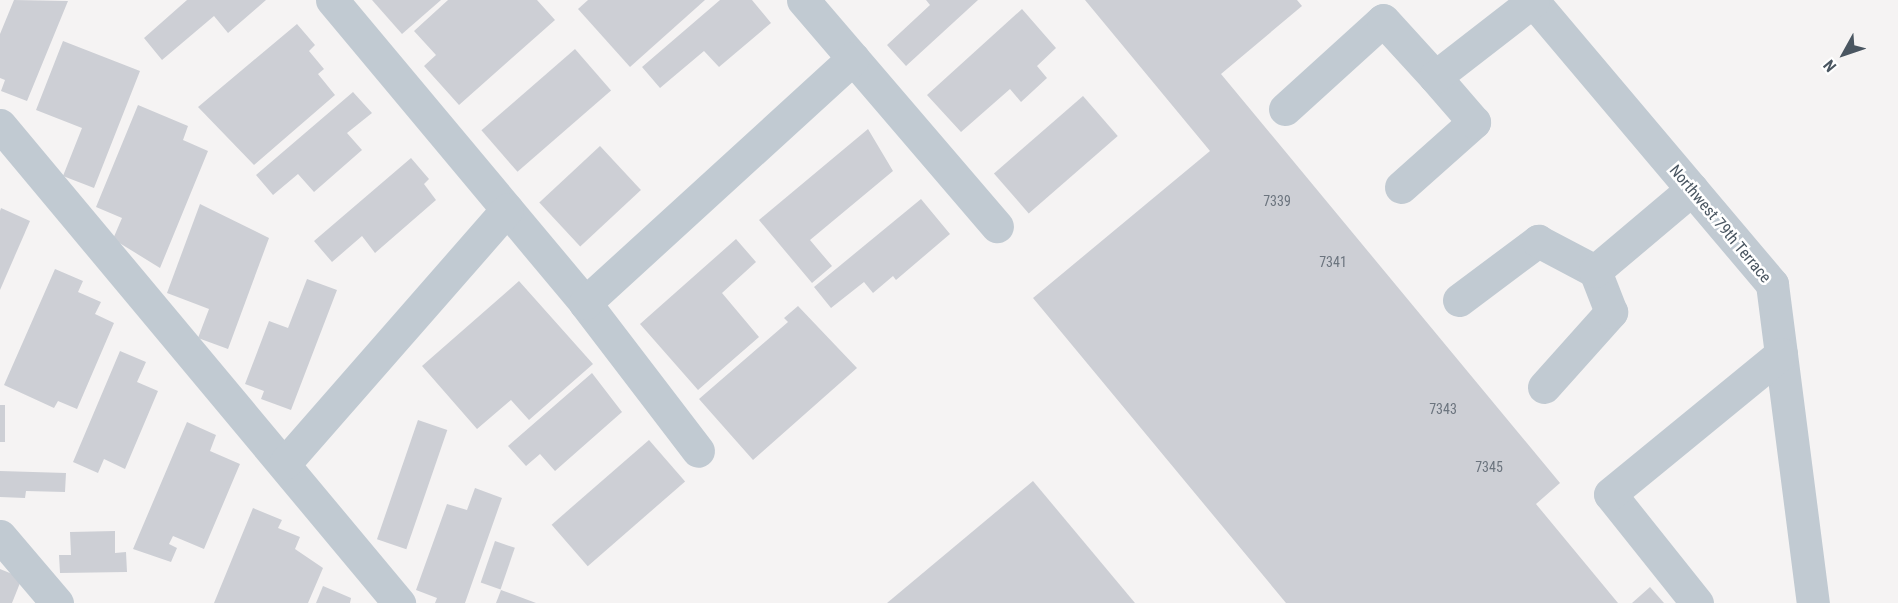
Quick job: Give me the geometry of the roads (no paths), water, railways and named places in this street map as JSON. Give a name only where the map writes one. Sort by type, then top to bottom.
[{"type":"street","points":[[332,0],[585,303],[698,451]]},
{"type":"street","points":[[803,0],[997,226]]},
{"type":"street","points":[[1435,77],[1532,0]]},
{"type":"street","name":"Northwest 79th Terrace","points":[[1532,0],[1772,284],[1812,603]]},
{"type":"street","points":[[1285,109],[1383,20],[1474,122],[1401,187]]},
{"type":"street","points":[[585,303],[852,58]]},
{"type":"street","points":[[0,125],[285,463],[399,603]]},
{"type":"street","points":[[1595,271],[1692,189]]},
{"type":"street","points":[[285,463],[507,209]]},
{"type":"street","points":[[1459,300],[1538,241],[1595,271],[1611,312],[1544,387]]},
{"type":"street","points":[[1696,603],[1610,494],[1781,354]]},
{"type":"street","points":[[0,536],[57,603]]}]
